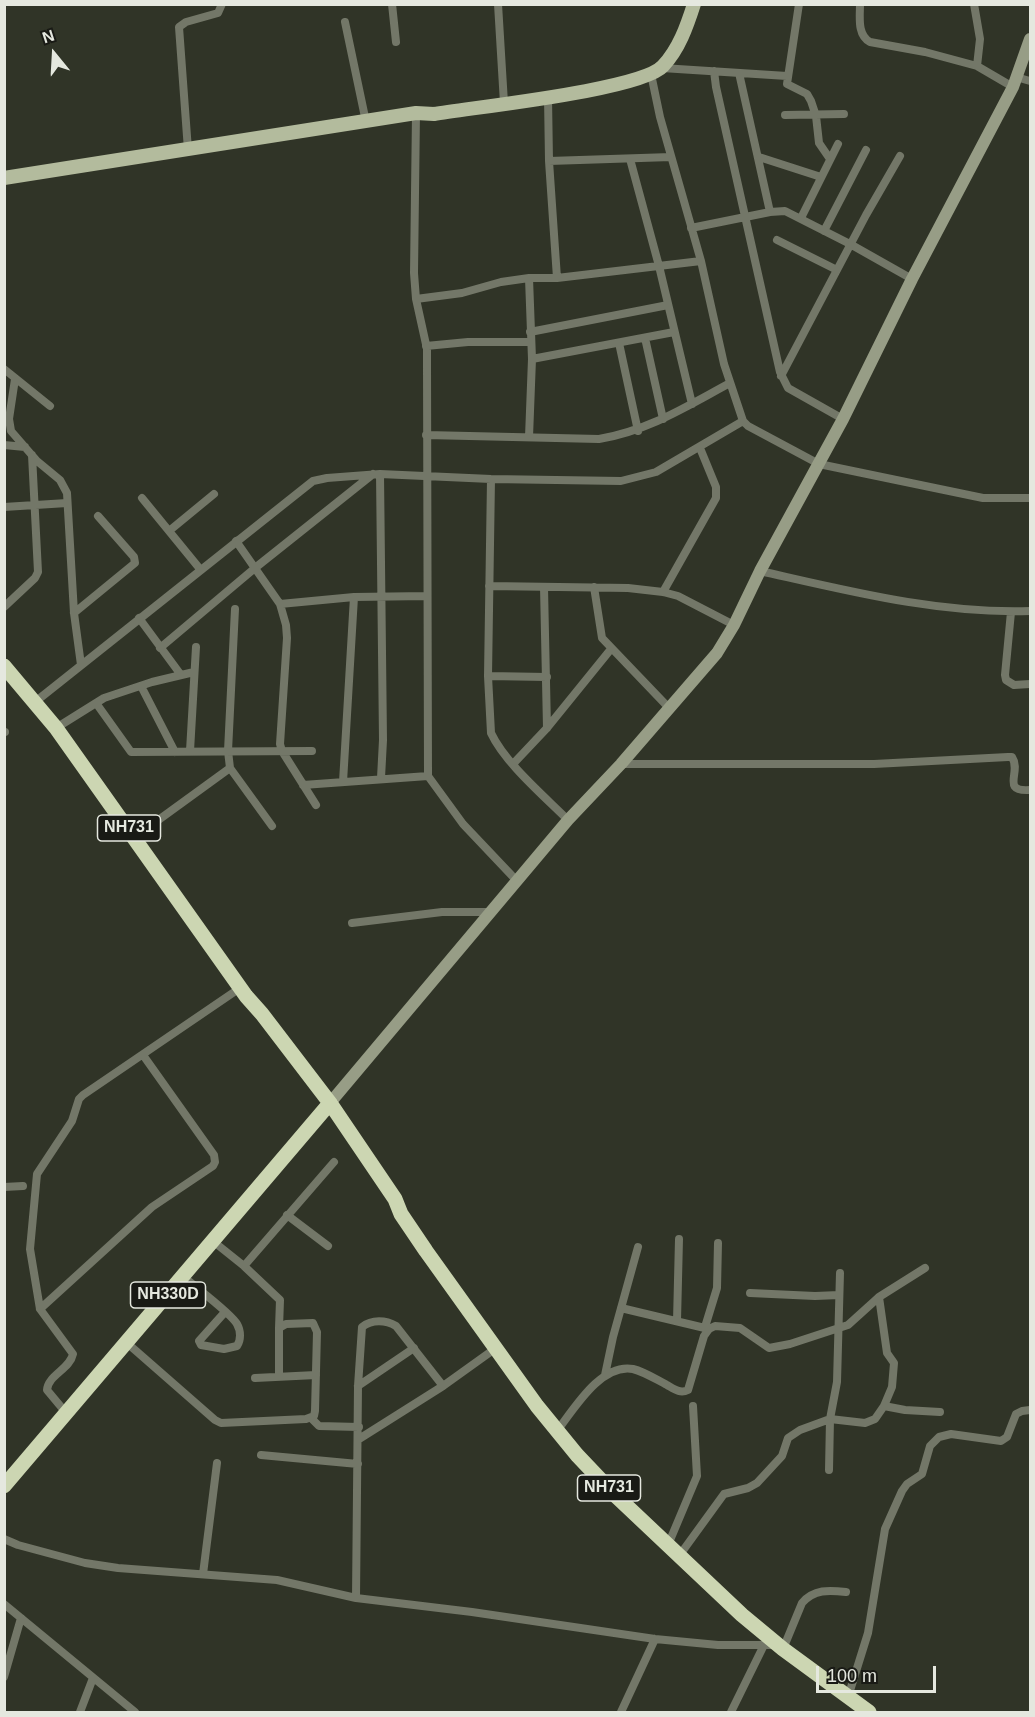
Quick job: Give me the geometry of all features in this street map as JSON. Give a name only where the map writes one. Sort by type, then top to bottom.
[{"type":"highway","name":"NH731","points":[[6,671],[56,728],[243,992],[255,1017],[327,1106],[388,1203],[401,1214],[557,1431],[596,1475],[775,1646],[869,1713]]},
{"type":"highway","name":"NH330D","points":[[4,1486],[214,1242],[327,1106]]},
{"type":"main road","points":[[4,185],[622,84],[657,71],[682,38],[694,4]]},
{"type":"main road","points":[[4,178],[366,122],[417,117]]},
{"type":"street","points":[[188,150],[179,27],[186,21],[218,13],[222,4]]},
{"type":"street","points":[[392,4],[396,42]]},
{"type":"street","points":[[498,4],[504,103]]},
{"type":"street","points":[[799,4],[787,76],[788,86],[807,94],[816,116],[819,143],[830,159]]},
{"type":"street","points":[[974,4],[980,39],[977,66]]},
{"type":"street","points":[[859,5],[862,32],[865,39],[870,42],[925,52],[977,66],[1015,82],[1030,81]]},
{"type":"street","points":[[345,22],[366,122]]},
{"type":"street","points":[[327,1106],[568,820],[621,764],[717,653],[735,625],[760,571],[843,419],[912,279],[1015,82],[1030,39]]},
{"type":"street","points":[[787,76],[714,71],[657,71],[671,157],[701,261],[724,364],[742,421],[819,464],[983,498],[1030,498]]},
{"type":"street","points":[[714,71],[744,217],[781,376],[788,388],[843,419]]},
{"type":"street","points":[[739,73],[770,212]]},
{"type":"street","points":[[548,97],[549,161],[557,278]]},
{"type":"street","points":[[785,115],[844,114]]},
{"type":"street","points":[[417,117],[414,273],[416,300],[426,346],[428,776],[463,824],[517,881]]},
{"type":"street","points":[[801,218],[838,144]]},
{"type":"street","points":[[824,231],[866,150]]},
{"type":"street","points":[[781,376],[850,244],[900,156]]},
{"type":"street","points":[[549,161],[671,157]]},
{"type":"street","points":[[759,157],[821,177]]},
{"type":"street","points":[[630,159],[659,266],[692,404]]},
{"type":"street","points":[[691,228],[785,211],[912,279]]},
{"type":"street","points":[[777,240],[837,270]]},
{"type":"street","points":[[416,300],[445,297],[501,282],[529,278],[557,278],[701,261]]},
{"type":"street","points":[[529,278],[532,359],[529,437]]},
{"type":"street","points":[[426,346],[530,337],[668,305]]},
{"type":"street","points":[[532,359],[674,332]]},
{"type":"street","points":[[645,338],[663,419]]},
{"type":"street","points":[[619,343],[638,431]]},
{"type":"street","points":[[4,369],[50,406]]},
{"type":"street","points":[[15,379],[7,419],[11,431],[64,484],[74,613],[81,665]]},
{"type":"street","points":[[426,435],[599,439],[638,431],[730,383]]},
{"type":"street","points":[[35,702],[200,569],[319,478],[376,474],[621,481],[656,472],[700,448],[742,421]]},
{"type":"street","points":[[4,446],[25,447]]},
{"type":"street","points":[[663,592],[716,498],[716,487],[700,448]]},
{"type":"street","points":[[4,607],[35,578],[38,572],[32,454]]},
{"type":"street","points":[[160,648],[255,568],[376,474]]},
{"type":"street","points":[[376,474],[382,597],[381,778]]},
{"type":"street","points":[[491,479],[488,676],[490,733],[513,764],[568,820]]},
{"type":"street","points":[[169,531],[214,494]]},
{"type":"street","points":[[142,498],[200,569]]},
{"type":"street","points":[[4,507],[67,503]]},
{"type":"street","points":[[74,613],[133,566],[136,560],[98,516]]},
{"type":"street","points":[[236,541],[280,604],[287,638],[280,744],[282,751],[316,805]]},
{"type":"street","points":[[760,571],[881,599],[954,608],[1030,611]]},
{"type":"street","points":[[489,586],[594,587],[663,592],[678,596],[735,625]]},
{"type":"street","points":[[544,586],[547,728]]},
{"type":"street","points":[[594,587],[600,634],[611,650],[669,708]]},
{"type":"street","points":[[280,604],[354,597],[427,596]]},
{"type":"street","points":[[343,782],[354,597]]},
{"type":"street","points":[[235,609],[228,751],[230,768],[272,826]]},
{"type":"street","points":[[1011,612],[1006,680],[1014,685],[1030,684]]},
{"type":"street","points":[[139,618],[181,675]]},
{"type":"street","points":[[190,751],[196,647]]},
{"type":"street","points":[[513,764],[547,728],[611,650]]},
{"type":"street","points":[[56,728],[96,703],[141,686],[195,672]]},
{"type":"street","points":[[488,676],[547,677]]},
{"type":"street","points":[[141,686],[175,752]]},
{"type":"street","points":[[96,703],[131,752],[312,751]]},
{"type":"street","points":[[621,764],[852,765],[1012,757],[1015,763],[1013,785],[1021,791],[1030,790]]},
{"type":"street","points":[[135,837],[230,768]]},
{"type":"street","points":[[303,785],[428,776]]},
{"type":"street","points":[[352,923],[442,912],[491,912]]},
{"type":"street","points":[[67,1414],[49,1394],[46,1386],[71,1360],[73,1354],[40,1309],[30,1249],[37,1174],[72,1121],[79,1100],[142,1055],[243,992]]},
{"type":"street","points":[[40,1309],[143,1215],[213,1166],[215,1162],[214,1155],[142,1055]]},
{"type":"street","points":[[244,1266],[334,1161]]},
{"type":"street","points":[[4,1187],[23,1186]]},
{"type":"street","points":[[287,1215],[328,1246]]},
{"type":"street","points":[[677,1321],[679,1239]]},
{"type":"street","points":[[214,1242],[280,1300],[279,1376]]},
{"type":"street","points":[[557,1431],[589,1390],[605,1375],[635,1370],[679,1391],[686,1392],[690,1388],[717,1288],[717,1243]]},
{"type":"street","points":[[605,1375],[638,1247]]},
{"type":"street","points":[[621,1308],[707,1328],[715,1326],[740,1328],[769,1348],[775,1348],[839,1329],[858,1317],[879,1297],[926,1268]]},
{"type":"street","points":[[829,1470],[830,1419],[837,1382],[840,1273]]},
{"type":"street","points":[[184,1277],[225,1312],[236,1322],[240,1339],[237,1346],[224,1350],[201,1345],[199,1341],[225,1312]]},
{"type":"street","points":[[750,1293],[839,1295]]},
{"type":"street","points":[[673,1550],[724,1494],[757,1483],[782,1456],[788,1438],[800,1430],[830,1419],[869,1423],[875,1419],[884,1406],[892,1387],[894,1364],[887,1353],[879,1297]]},
{"type":"street","points":[[279,1328],[286,1324],[310,1322],[315,1325],[317,1332],[315,1412],[311,1418]]},
{"type":"street","points":[[356,1598],[358,1386],[361,1330],[366,1324],[372,1322],[392,1323],[442,1386]]},
{"type":"street","points":[[127,1344],[215,1420],[221,1422],[311,1418],[319,1426],[359,1427]]},
{"type":"street","points":[[358,1386],[414,1348]]},
{"type":"street","points":[[359,1439],[496,1348]]},
{"type":"street","points":[[255,1378],[316,1375]]},
{"type":"street","points":[[673,1550],[697,1476],[693,1406]]},
{"type":"street","points":[[884,1406],[940,1412]]},
{"type":"street","points":[[848,1697],[868,1633],[888,1520],[907,1484],[922,1474],[933,1441],[951,1434],[1001,1441],[1007,1437],[1016,1414],[1030,1410]]},
{"type":"street","points":[[261,1455],[358,1464]]},
{"type":"street","points":[[203,1574],[217,1462]]},
{"type":"street","points":[[4,1539],[85,1563],[118,1568],[277,1580],[356,1598],[472,1612],[656,1639],[718,1645],[775,1646]]},
{"type":"street","points":[[731,1713],[807,1597],[822,1591],[846,1592]]},
{"type":"street","points":[[4,1604],[93,1678],[125,1709],[135,1713]]},
{"type":"street","points":[[4,1677],[21,1618]]},
{"type":"street","points":[[621,1713],[656,1639]]},
{"type":"street","points":[[80,1713],[93,1678]]}]
